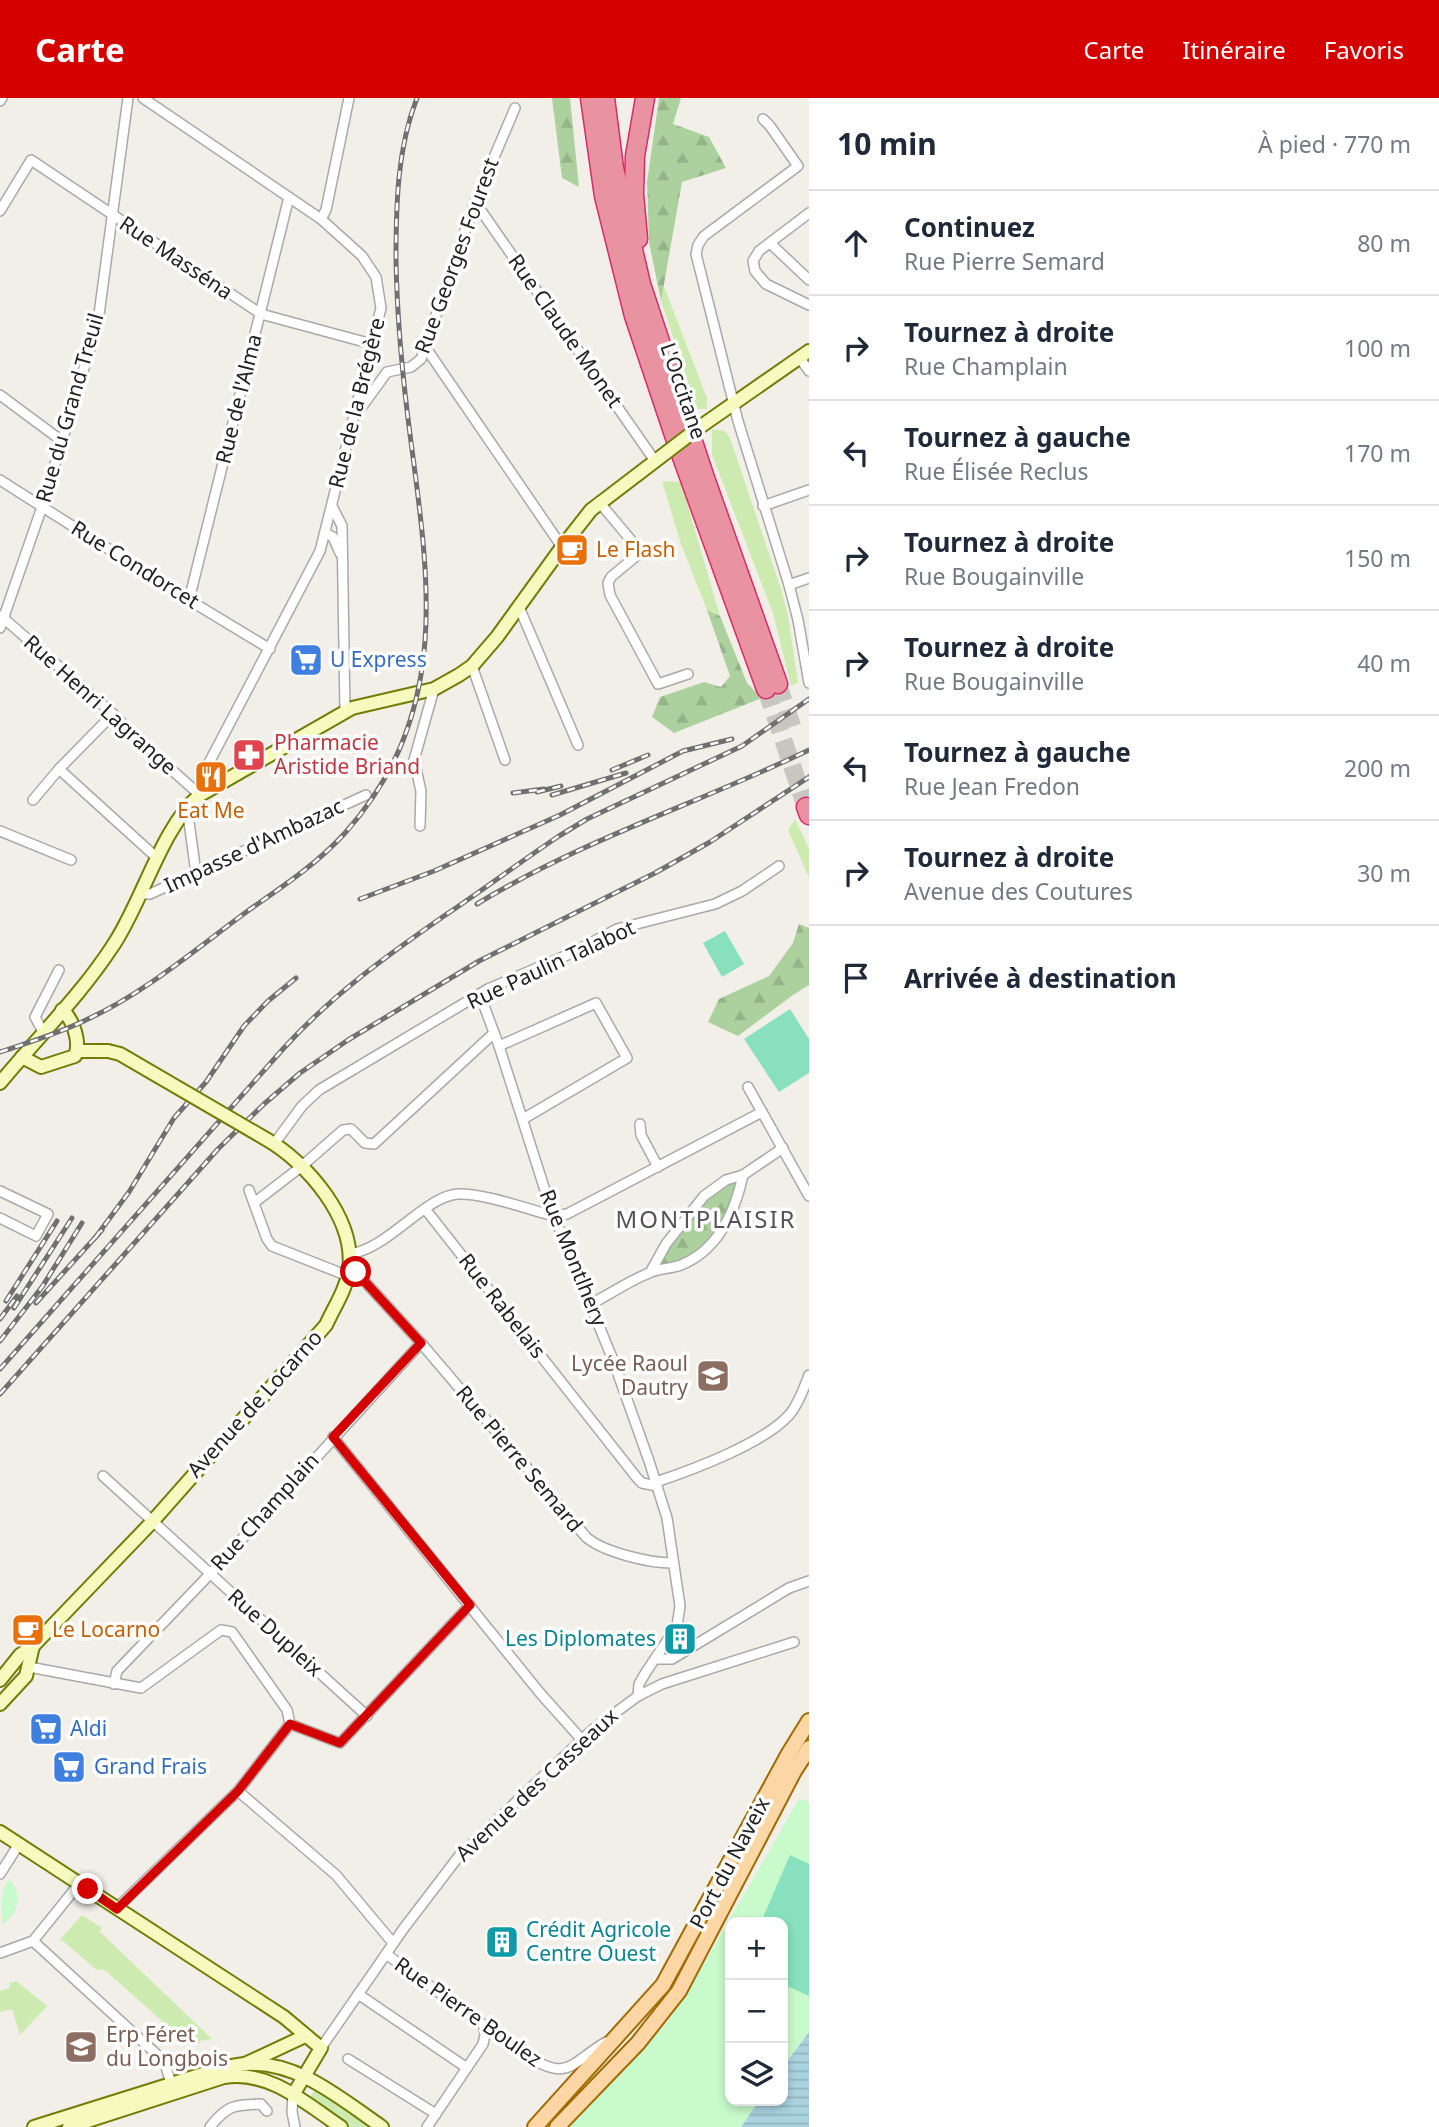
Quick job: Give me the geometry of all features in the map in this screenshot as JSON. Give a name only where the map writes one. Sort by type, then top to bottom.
[{"type":"highway","name":"L'Occitane","points":[[590,98],[604,197],[634,316],[674,435],[772,687],[641,284],[617,181],[605,98]]},
{"type":"highway","points":[[641,284],[634,194],[635,156],[645,98]]},
{"type":"main road","name":"Port du Naveix","points":[[539,2122],[663,1985],[809,1721]]},
{"type":"main road","name":"Port du Naveix","points":[[557,2127],[638,2043],[679,1991],[788,1782],[809,1748]]},
{"type":"street","name":"Rue du Grand Treuil","points":[[0,628],[42,507],[99,322],[128,98]]},
{"type":"street","name":"Rue de la Brégère","points":[[143,98],[321,219],[362,256],[376,277],[381,308],[320,551],[201,778],[200,795]]},
{"type":"street","points":[[321,219],[326,210],[349,98]]},
{"type":"street","name":"Rue Georges Fourest","points":[[355,417],[387,372],[415,365],[426,348],[475,202],[515,108]]},
{"type":"street","points":[[763,120],[798,166],[704,236],[696,254],[733,404],[789,585],[809,683]]},
{"type":"street","name":"Rue Masséna","points":[[0,211],[31,160],[261,314],[372,344]]},
{"type":"street","name":"Rue de l'Alma","points":[[189,600],[289,197]]},
{"type":"street","name":"Rue Claude Monet","points":[[475,202],[655,461]]},
{"type":"street","points":[[809,213],[759,251],[753,261],[755,271],[766,284],[809,305]]},
{"type":"street","points":[[770,243],[809,280]]},
{"type":"street","points":[[426,348],[562,547]]},
{"type":"street","points":[[0,1083],[94,973],[114,945],[157,858],[185,810],[200,795],[345,712],[368,703],[434,690],[471,666],[497,638],[562,547],[600,502],[696,429],[804,354],[809,371]]},
{"type":"street","points":[[0,396],[62,441]]},
{"type":"street","name":"Rue Condorcet","points":[[0,480],[270,649]]},
{"type":"street","points":[[763,506],[809,489]]},
{"type":"street","points":[[600,502],[641,552],[611,577],[608,583],[610,595],[658,684],[688,674]]},
{"type":"street","points":[[332,505],[342,526],[345,712]]},
{"type":"street","points":[[325,533],[333,537],[341,555]]},
{"type":"street","points":[[789,585],[809,578]]},
{"type":"street","points":[[519,607],[578,745]]},
{"type":"street","name":"Rue Henri Lagrange","points":[[2,616],[200,795]]},
{"type":"street","points":[[471,666],[505,760]]},
{"type":"street","points":[[420,826],[421,791],[414,760],[434,690]]},
{"type":"street","points":[[33,800],[113,714]]},
{"type":"street","points":[[59,769],[157,858]]},
{"type":"street","name":"Impasse d'Ambazac","points":[[141,894],[149,894],[366,794]]},
{"type":"street","points":[[185,810],[190,822],[196,873]]},
{"type":"street","points":[[0,831],[71,860]]},
{"type":"street","name":"Rue Paulin Talabot","points":[[270,1142],[319,1090],[488,989],[572,953],[617,929],[715,904],[742,891],[779,866]]},
{"type":"street","points":[[43,1032],[35,1017],[59,970]]},
{"type":"street","name":"Rue Montlhery","points":[[480,995],[554,1216],[591,1304],[649,1461],[669,1529],[672,1563]]},
{"type":"street","points":[[499,1046],[596,1003],[627,1058],[523,1119]]},
{"type":"street","points":[[22,1057],[34,1065],[47,1066],[71,1059],[77,1051],[77,1043],[68,1015],[62,1010]]},
{"type":"street","points":[[254,1203],[347,1129],[354,1131],[365,1143],[374,1144],[494,1033]]},
{"type":"street","name":"Avenue de Locarno","points":[[0,1680],[20,1655],[33,1646],[152,1521],[326,1325],[348,1272],[350,1254],[340,1220],[302,1166],[270,1142],[120,1054],[108,1051],[77,1051]]},
{"type":"street","points":[[748,1087],[809,1196]]},
{"type":"street","points":[[350,1254],[367,1251],[439,1200],[458,1194],[473,1195],[554,1216],[567,1214],[762,1112]]},
{"type":"street","points":[[640,1124],[641,1135],[658,1167]]},
{"type":"street","points":[[651,1271],[666,1244],[704,1196],[726,1180],[743,1175],[783,1148]]},
{"type":"street","points":[[591,1304],[651,1271],[678,1267],[712,1247],[739,1192],[743,1175]]},
{"type":"street","points":[[249,1190],[272,1246],[335,1272],[348,1272]]},
{"type":"street","points":[[0,1191],[48,1214],[36,1236],[0,1218]]},
{"type":"street","name":"Rue Rabelais","points":[[426,1210],[642,1483],[656,1484]]},
{"type":"street","name":"Rue Pierre Semard","points":[[348,1272],[356,1272],[421,1343],[586,1537],[597,1545],[639,1558],[672,1563]]},
{"type":"street","name":"Rue Champlain","points":[[114,1684],[117,1671],[210,1574],[421,1343]]},
{"type":"street","points":[[656,1484],[777,1427],[792,1412],[809,1375]]},
{"type":"street","points":[[333,1437],[562,1719],[582,1740]]},
{"type":"street","points":[[631,1469],[642,1468],[649,1461]]},
{"type":"street","name":"Rue Dupleix","points":[[103,1476],[367,1716]]},
{"type":"street","points":[[638,1696],[639,1684],[677,1626],[680,1606],[672,1563]]},
{"type":"street","points":[[656,1659],[672,1659],[789,1588],[809,1581]]},
{"type":"street","points":[[290,1724],[340,1743],[470,1605]]},
{"type":"street","points":[[17,1660],[29,1667],[141,1688],[221,1630],[232,1632],[287,1710],[290,1724],[238,1791],[117,1909]]},
{"type":"street","name":"Avenue des Casseaux","points":[[321,2048],[393,1943],[459,1856],[582,1740],[638,1696],[662,1684],[794,1642]]},
{"type":"street","points":[[2,1699],[26,1676],[33,1646]]},
{"type":"street","points":[[238,1791],[336,1875],[393,1943]]},
{"type":"street","points":[[0,1832],[284,2018],[321,2048],[293,2095],[291,2102],[295,2127]]},
{"type":"street","points":[[0,1874],[19,1844]]},
{"type":"street","points":[[0,1953],[33,1941],[79,1884]]},
{"type":"street","points":[[33,1941],[164,2061],[171,2084]]},
{"type":"street","name":"Rue Pierre Boulez","points":[[386,1954],[545,2067],[563,2070],[623,2031]]},
{"type":"street","points":[[358,1994],[467,2068]]},
{"type":"street","points":[[427,2127],[483,2044],[484,2026]]},
{"type":"street","points":[[34,2127],[219,2069],[245,2064],[305,2036]]},
{"type":"street","points":[[348,2059],[436,2114]]},
{"type":"street","points":[[245,2064],[284,2069],[304,2077],[382,2127]]},
{"type":"street","points":[[69,2127],[224,2077],[253,2076],[293,2095],[341,2127]]},
{"type":"street","points":[[210,2127],[222,2112],[236,2105],[261,2104],[267,2110]]},
{"type":"street","points":[[529,2127],[539,2122]]},
{"type":"green space","points":[[552,98],[570,98],[579,187],[562,178]]},
{"type":"green space","points":[[659,98],[681,98],[673,124],[709,137],[726,168],[682,182],[661,301],[649,242],[647,182]]},
{"type":"green space","points":[[663,284],[707,398],[707,409],[697,409],[661,301]]},
{"type":"green space","points":[[712,429],[725,431],[730,438],[781,589],[798,683],[791,686],[773,613],[712,455]]},
{"type":"green space","points":[[662,481],[681,482],[720,616],[707,610],[681,544]]},
{"type":"green space","points":[[707,610],[720,616],[747,683],[762,698],[674,733],[652,717],[660,697],[704,682],[721,687],[730,676]]},
{"type":"green space","points":[[795,819],[809,849],[809,878],[788,830]]},
{"type":"green space","points":[[799,924],[809,928],[809,985],[738,1036],[708,1022],[719,999],[769,976],[793,943]]},
{"type":"green space","points":[[725,931],[744,964],[722,977],[703,943]]},
{"type":"green space","points":[[790,1009],[809,1039],[809,1073],[779,1092],[744,1039]]},
{"type":"green space","points":[[731,1182],[736,1185],[721,1225],[710,1243],[690,1258],[659,1265],[707,1197]]},
{"type":"green space","points":[[799,1799],[809,1802],[809,2032],[788,2060],[788,1917],[731,1917]]},
{"type":"green space","points":[[790,1855],[809,1864],[809,1996],[788,1986],[788,1917],[763,1917]]},
{"type":"green space","points":[[9,1879],[18,1897],[15,1909],[3,1924],[2,1900]]},
{"type":"green space","points":[[82,1915],[102,1928],[100,1932],[212,2039],[200,2041],[199,2044],[179,2039],[180,2037],[106,1971],[98,1971],[63,1941],[59,1941]]},
{"type":"green space","points":[[725,1927],[725,2106],[756,2106],[741,2127],[569,2127],[667,2023]]},
{"type":"green space","points":[[16,1981],[47,2006],[20,2035],[12,2009],[0,2012],[0,1991],[10,1988],[9,1983]]},
{"type":"green space","points":[[315,2090],[371,2127],[350,2127],[308,2100]]},
{"type":"water","points":[[809,2032],[809,2127],[741,2127],[756,2106],[788,2106],[788,2060]]},
{"type":"tunnel","points":[[778,684],[793,729]]},
{"type":"tunnel","points":[[766,689],[806,807]]},
{"type":"railway","points":[[0,1052],[67,1029],[130,996],[171,969],[299,874],[345,833],[379,788],[402,742],[417,695],[424,647],[426,597],[418,495],[405,397],[396,260],[397,198],[402,157],[410,117],[417,98]]},
{"type":"railway","points":[[0,1369],[283,1049],[340,994],[401,946],[559,836],[587,819],[742,746],[809,699]]},
{"type":"railway","points":[[360,899],[434,871],[560,815],[683,751],[732,739]]},
{"type":"railway","points":[[477,904],[558,860],[809,750]]},
{"type":"railway","points":[[612,770],[648,755]]},
{"type":"railway","points":[[552,795],[626,773]]},
{"type":"railway","points":[[0,1394],[218,1149],[300,1073],[348,1040],[479,961],[655,873],[710,842],[809,777]]},
{"type":"railway","points":[[537,792],[561,786]]},
{"type":"railway","points":[[513,793],[544,789]]},
{"type":"railway","points":[[95,1238],[129,1192],[174,1118],[206,1082],[244,1026],[296,978]]},
{"type":"railway","points":[[14,1308],[72,1218]]},
{"type":"railway","points":[[6,1301],[57,1221]]},
{"type":"railway","points":[[0,1341],[42,1287],[82,1223]]},
{"type":"railway","points":[[36,1303],[102,1230]]},
{"type":"railway","points":[[0,1319],[17,1296]]},
{"type":"place","name":"Le Flash","points":[[572,550]]},
{"type":"place","name":"U Express","points":[[306,660]]},
{"type":"place","name":"Pharmacie Aristide Briand","points":[[249,755]]},
{"type":"place","name":"Eat Me","points":[[211,777]]},
{"type":"place","name":"Lycée Raoul Dautry","points":[[713,1376]]},
{"type":"place","name":"Le Locarno","points":[[28,1630]]},
{"type":"place","name":"Les Diplomates","points":[[680,1639]]},
{"type":"place","name":"Aldi","points":[[46,1729]]},
{"type":"place","name":"Grand Frais","points":[[69,1767]]},
{"type":"place","name":"Crédit Agricole Centre Ouest","points":[[502,1942]]},
{"type":"place","name":"Erp Féret du Longbois","points":[[81,2047]]},
{"type":"district","name":"MONTPLAISIR","points":[[706,1220]]},
{"type":"route","points":[[88,1889],[117,1909],[238,1791],[290,1724],[340,1743],[470,1605],[333,1437],[421,1343],[356,1272]]}]
